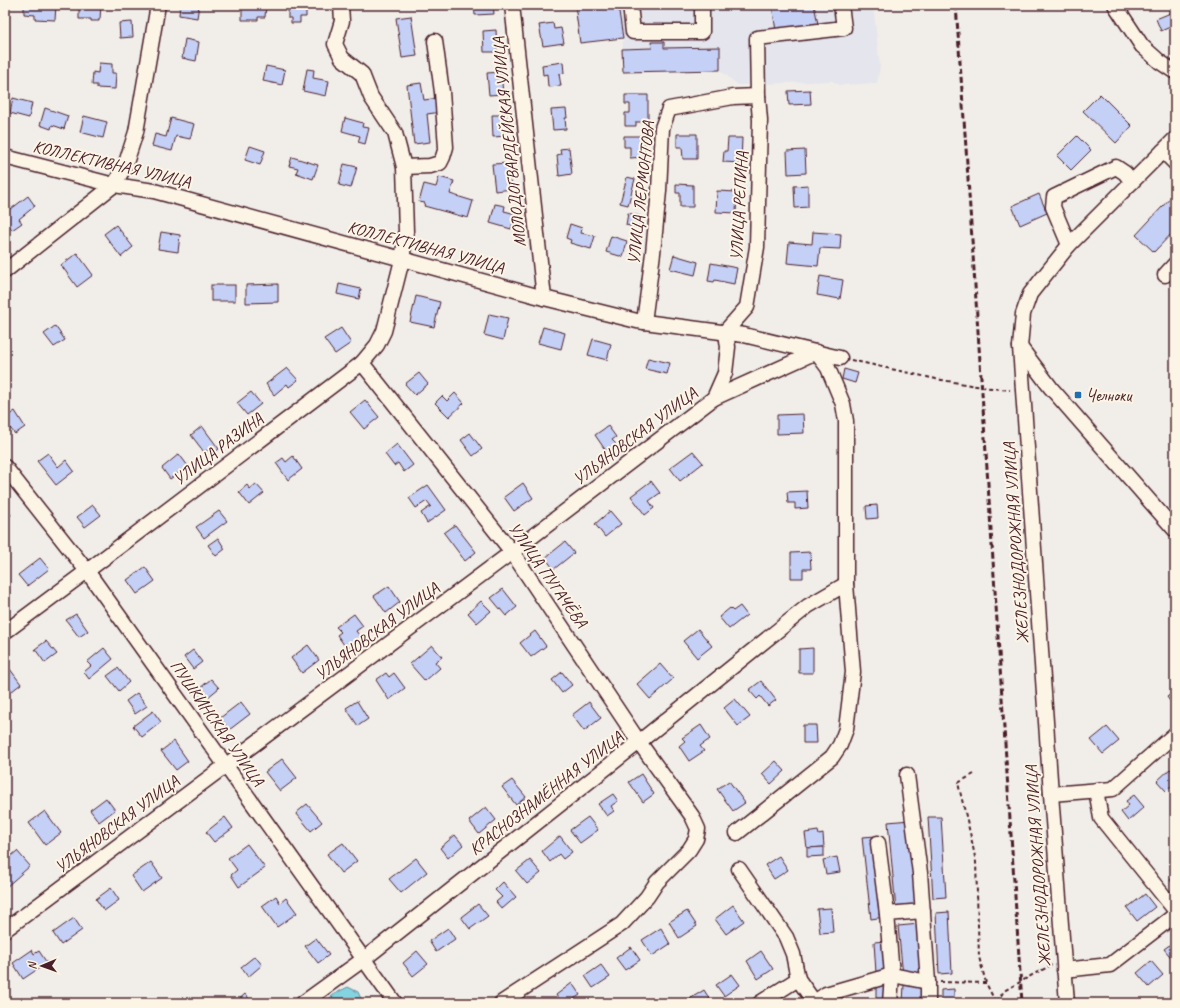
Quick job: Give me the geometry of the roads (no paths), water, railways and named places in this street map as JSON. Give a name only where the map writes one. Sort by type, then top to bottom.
[{"type":"street","points":[[5,271],[114,185],[125,166],[136,132],[158,5]]},
{"type":"street","name":"УЛИЦА РАЗИНА","points":[[5,632],[362,363],[377,345],[384,331],[402,260],[406,232],[404,167],[395,133],[372,97],[362,74],[342,58],[335,44],[342,21],[341,5]]},
{"type":"street","name":"МОЛОДОГВАРДЕЙСКАЯ УЛИЦА","points":[[512,5],[544,298]]},
{"type":"street","points":[[630,5],[632,32],[702,32],[702,5]]},
{"type":"street","name":"УЛИЦА РЕПИНА","points":[[725,333],[747,307],[758,247],[760,120],[757,38],[844,28],[841,5]]},
{"type":"street","points":[[1115,5],[1142,46],[1160,62],[1175,72]]},
{"type":"street","points":[[404,167],[430,166],[440,162],[444,157],[446,147],[442,92],[435,42]]},
{"type":"street","name":"УЛИЦА ЛЕРМОНТОВА","points":[[644,322],[660,191],[662,128],[669,109],[733,97],[758,96]]},
{"type":"street","name":"ЖЕЛЕЗНОДОРОЖНАЯ УЛИЦА","points":[[1067,1003],[1020,347],[1022,314],[1030,294],[1069,246],[1175,139]]},
{"type":"street","points":[[1163,151],[1175,163]]},
{"type":"street","name":"КОЛЛЕКТИВНАЯ УЛИЦА","points":[[5,157],[114,185],[154,191],[544,298],[644,322],[744,335],[840,358]]},
{"type":"street","points":[[1069,246],[1053,207],[1054,197],[1116,167],[1125,173],[1132,182]]},
{"type":"street","points":[[1165,275],[1175,264]]},
{"type":"street","name":"УЛЬЯНОВСКАЯ УЛИЦА","points":[[5,930],[512,552],[714,398],[725,373],[728,347],[725,333]]},
{"type":"street","points":[[1020,347],[1051,388],[1175,530]]},
{"type":"street","points":[[714,398],[816,352],[828,368],[843,404],[846,421],[846,584],[853,672],[846,729],[840,745],[832,757],[737,833]]},
{"type":"street","name":"УЛИЦА ПУГАЧЁВА","points":[[362,363],[512,552],[639,742],[692,816],[698,829],[696,839],[689,850],[657,882],[647,898],[622,924],[501,1003]]},
{"type":"street","name":"ПУШКИНСКАЯ УЛИЦА","points":[[5,467],[87,571],[395,1003]]},
{"type":"street","name":"КРАСНОЗНАМЁННАЯ УЛИЦА","points":[[303,1003],[364,959],[639,742],[808,606],[846,584]]},
{"type":"street","points":[[1051,794],[1113,789],[1175,734]]},
{"type":"street","points":[[907,775],[920,873],[928,982],[928,1003]]},
{"type":"street","points":[[1096,790],[1101,818],[1175,910]]},
{"type":"street","points":[[878,843],[887,914],[892,975],[890,1003]]},
{"type":"street","points":[[739,869],[786,937],[793,954],[798,980],[815,1003],[826,994],[892,975],[928,982]]},
{"type":"street","points":[[887,914],[923,911]]},
{"type":"street","points":[[1064,965],[1110,965],[1175,914]]},
{"type":"street","points":[[760,1003],[798,980]]},
{"type":"water","points":[[348,987],[358,992],[363,1003],[326,1003],[333,995]]},
{"type":"railway","points":[[956,5],[1022,1003]]},
{"type":"place","name":"Челноки","points":[[1078,395]]}]
